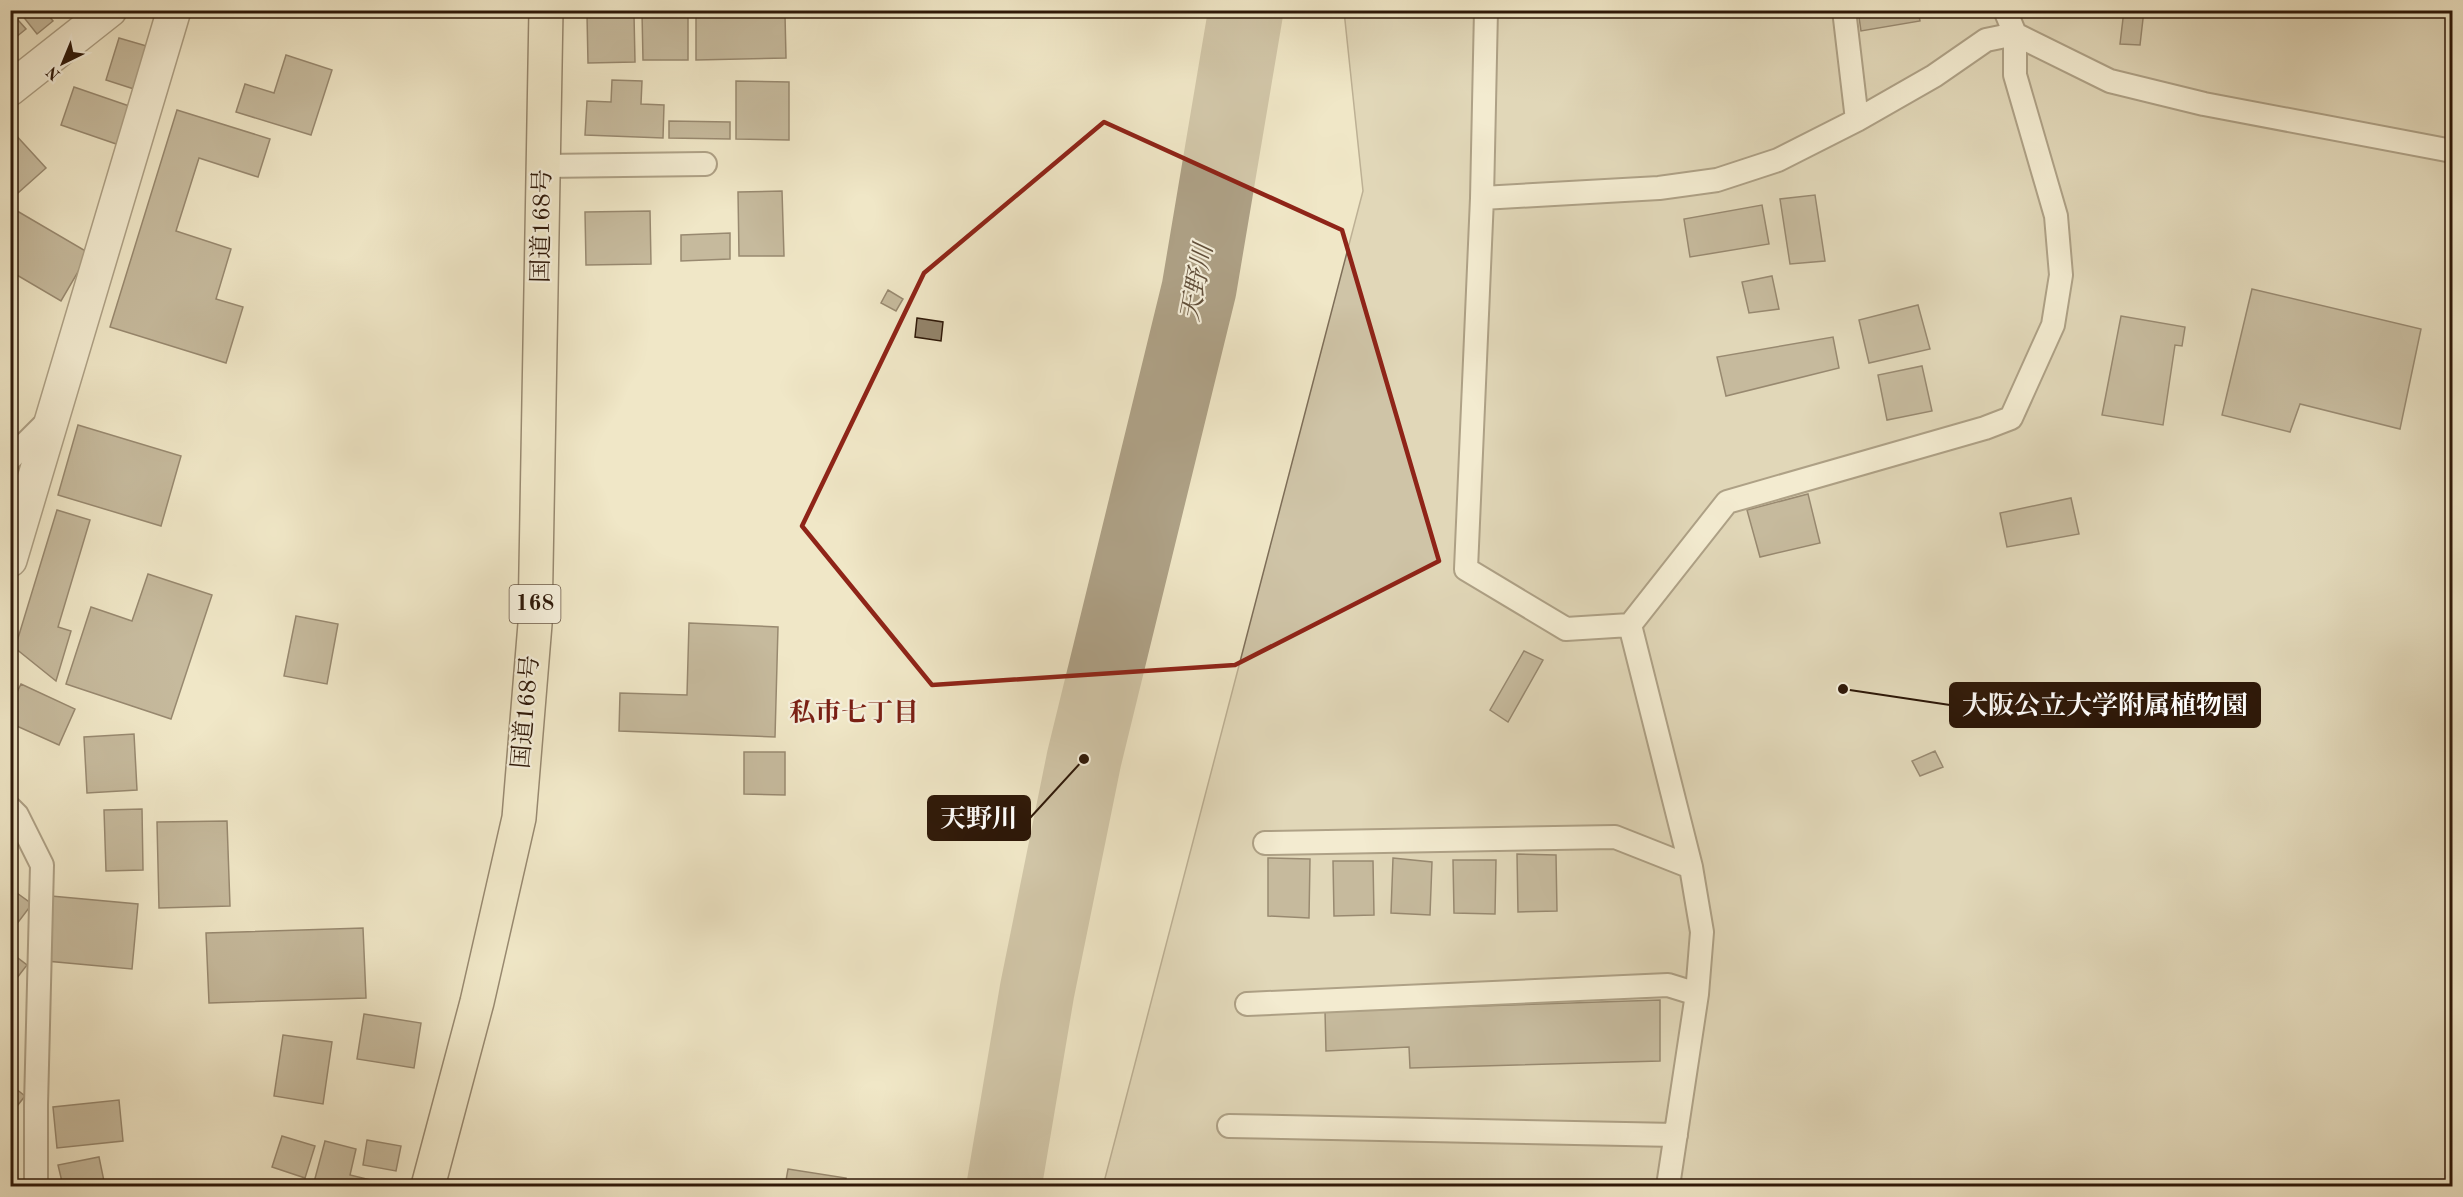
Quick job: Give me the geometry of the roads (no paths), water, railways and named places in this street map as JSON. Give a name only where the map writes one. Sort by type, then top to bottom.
[{"type":"highway","name":"国道168号","points":[[428,1186],[477,1002],[519,818],[535,624],[546,10]]},
{"type":"street","points":[[10,89],[110,10]]},
{"type":"street","points":[[10,560],[174,10]]},
{"type":"lane","points":[[1485,10],[1482,198],[1466,569],[1566,629],[1630,625],[1727,502],[1985,428],[2011,418],[2053,325],[2061,275],[2056,216],[2015,75],[2015,34],[2005,10]]},
{"type":"lane","points":[[1844,10],[1857,120]]},
{"type":"lane","points":[[1482,198],[1659,188],[1717,180],[1778,160],[1857,120],[1934,76],[1986,40],[2015,34],[2110,81],[2204,104],[2452,151]]},
{"type":"lane","points":[[544,166],[705,164]]},
{"type":"lane","points":[[10,459],[52,417]]},
{"type":"lane","points":[[1630,625],[1691,867],[1702,932],[1697,994],[1668,1186]]},
{"type":"lane","points":[[10,808],[17,814],[42,865],[36,1186]]},
{"type":"lane","points":[[1265,843],[1615,837],[1691,867]]},
{"type":"lane","points":[[1247,1004],[1668,985],[1697,994]]},
{"type":"lane","points":[[1229,1126],[1676,1135]]},
{"type":"waterway","name":"天野川","points":[[1004,1186],[1037,991],[1084,759],[1199,289],[1246,10]]},
{"type":"place","name":"大阪公立大学附属植物園","points":[[1843,689]]},
{"type":"place","name":"天野川","points":[[1084,759]]},
{"type":"district","name":"私市七丁目","points":[[854,714]]}]
